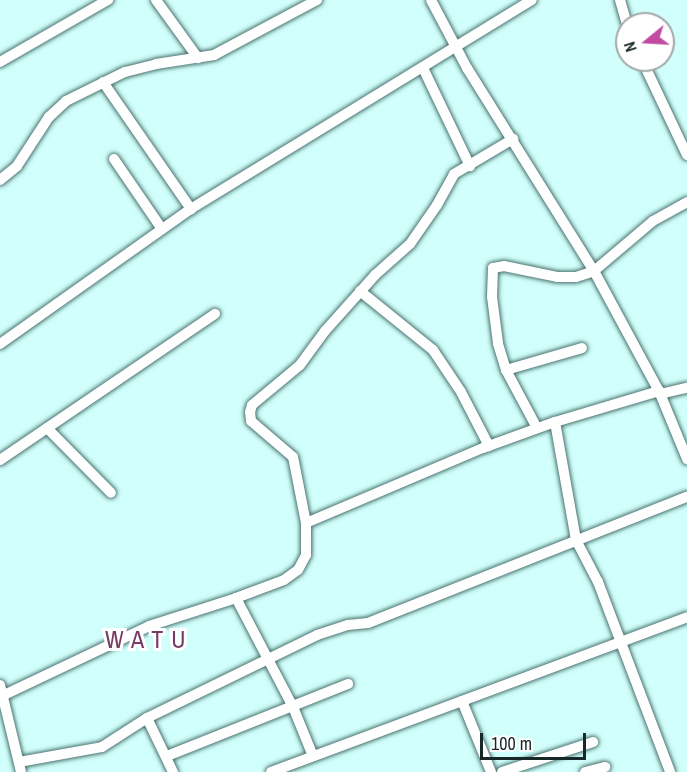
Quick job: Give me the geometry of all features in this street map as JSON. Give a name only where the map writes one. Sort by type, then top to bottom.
[{"type":"street","points":[[0,62],[108,0]]},
{"type":"street","points":[[156,0],[198,58]]},
{"type":"street","points":[[0,180],[17,166],[56,110],[103,82],[142,67],[214,55],[317,0]]},
{"type":"street","points":[[431,0],[482,93],[594,271],[659,393],[687,459]]},
{"type":"street","points":[[0,344],[191,209],[532,0]]},
{"type":"street","points":[[423,68],[470,166]]},
{"type":"street","points":[[648,72],[687,155]]},
{"type":"street","points":[[103,82],[191,209]]},
{"type":"street","points":[[513,139],[450,178],[437,205],[410,244],[360,291],[325,331],[300,365],[252,405],[250,412],[255,426],[293,457],[306,523],[306,555],[298,570],[284,580],[149,626],[2,690],[4,717],[20,767],[102,747],[147,718],[330,629],[368,623],[687,497]]},
{"type":"street","points":[[114,159],[162,229]]},
{"type":"street","points":[[537,428],[506,370],[494,318],[493,268],[504,266],[567,279],[594,271],[653,221],[687,202]]},
{"type":"street","points":[[360,291],[433,350],[461,392],[489,446]]},
{"type":"street","points":[[0,460],[215,314]]},
{"type":"street","points":[[506,370],[582,348]]},
{"type":"street","points":[[306,523],[537,428],[659,393],[687,388]]},
{"type":"street","points":[[555,422],[576,540],[598,582],[670,772]]},
{"type":"street","points":[[47,428],[111,493]]},
{"type":"street","points":[[236,598],[293,707],[313,756]]},
{"type":"street","points":[[271,772],[687,617]]},
{"type":"street","points":[[167,756],[348,684]]},
{"type":"street","points":[[462,700],[491,772]]},
{"type":"street","points":[[147,718],[173,772]]},
{"type":"street","points":[[502,772],[593,742]]},
{"type":"street","points":[[585,772],[605,767]]},
{"type":"district","name":"W A T U","points":[[146,640]]}]
